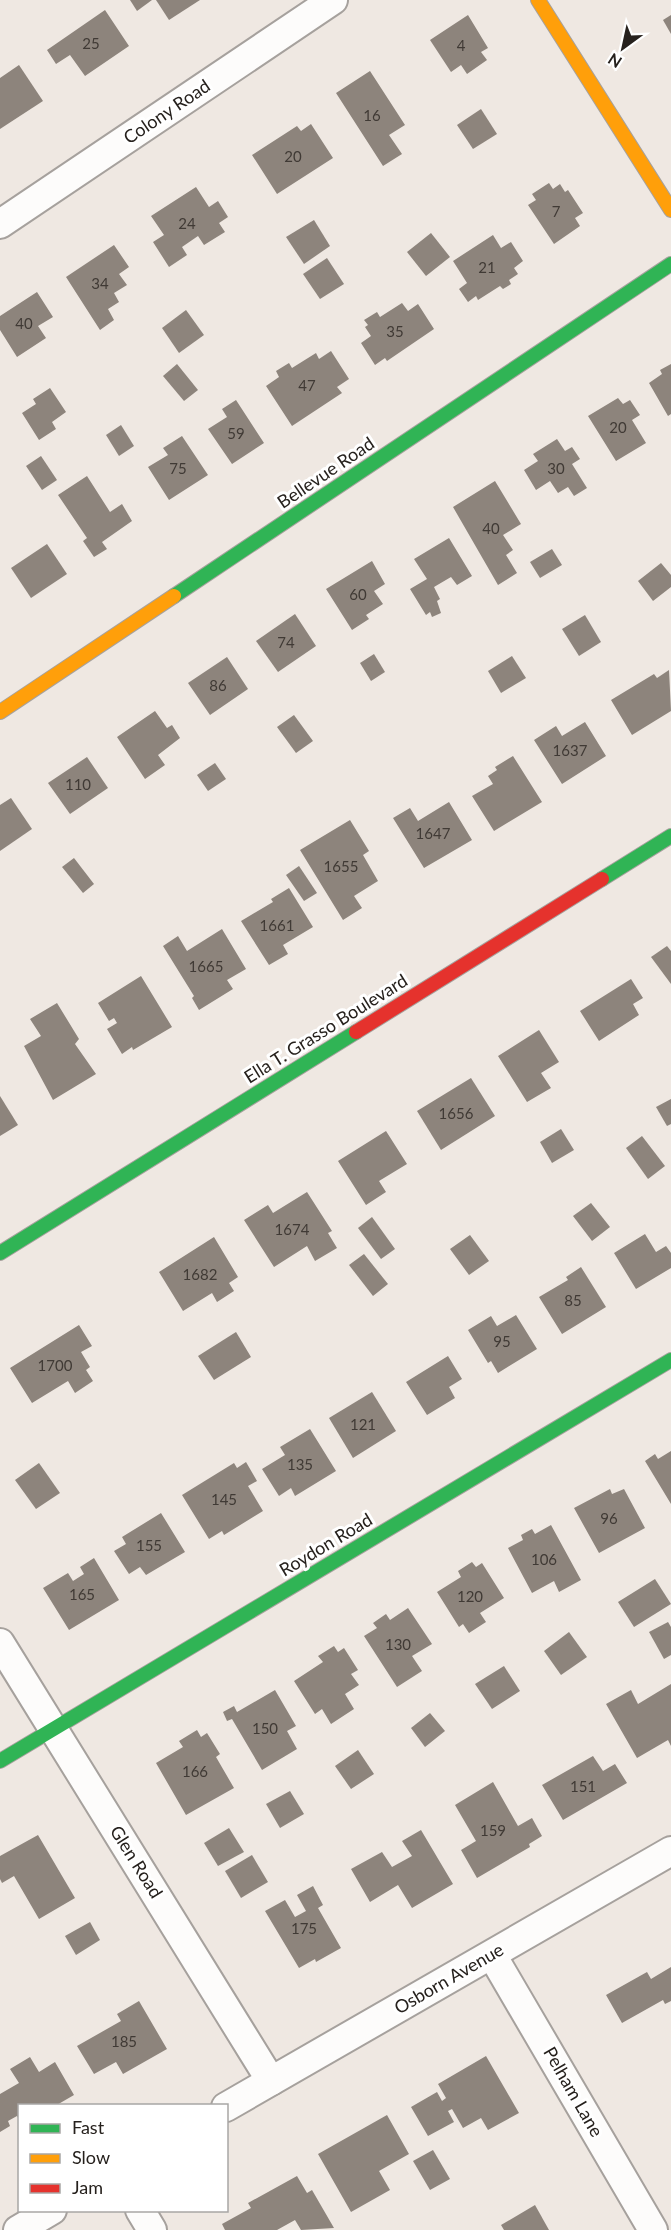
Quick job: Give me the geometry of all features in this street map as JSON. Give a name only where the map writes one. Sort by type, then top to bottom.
[{"type":"street","name":"Colony Road","points":[[0,224],[333,0]]},
{"type":"street","points":[[538,0],[671,210]]},
{"type":"street","name":"Bellevue Road","points":[[0,712],[671,264]]},
{"type":"street","name":"Ella T. Grasso Boulevard","points":[[0,1254],[671,836]]},
{"type":"street","name":"Roydon Road","points":[[0,1761],[671,1360]]},
{"type":"street","name":"Glen Road","points":[[0,1643],[271,2081]]},
{"type":"street","name":"Osborn Avenue","points":[[228,2106],[671,1851]]},
{"type":"street","name":"Pelham Lane","points":[[492,1955],[653,2230]]},
{"type":"street","points":[[18,2230],[50,2212]]},
{"type":"street","points":[[141,2212],[152,2230]]},
{"type":"building","points":[[130,0],[152,0],[137,11]]},
{"type":"building","points":[[156,0],[200,0],[169,20]]},
{"type":"building","points":[[105,10],[129,46],[85,76],[70,55],[56,64],[47,50]]},
{"type":"building","points":[[468,15],[488,48],[481,52],[487,60],[467,74],[461,65],[451,72],[430,40]]},
{"type":"building","points":[[671,15],[671,34],[663,20]]},
{"type":"building","points":[[19,65],[43,101],[0,129],[0,78]]},
{"type":"building","points":[[370,71],[405,125],[389,135],[402,154],[383,166],[336,93]]},
{"type":"building","points":[[481,109],[497,134],[473,149],[457,125]]},
{"type":"building","points":[[311,124],[333,158],[277,194],[252,155],[297,126],[301,131]]},
{"type":"building","points":[[549,183],[553,189],[560,184],[565,192],[568,190],[583,213],[575,218],[580,226],[554,244],[528,205],[536,200],[532,194]]},
{"type":"building","points":[[196,187],[209,207],[218,201],[228,217],[219,223],[225,232],[204,245],[198,236],[182,247],[187,255],[169,267],[153,242],[164,235],[151,216]]},
{"type":"building","points":[[314,220],[330,246],[304,264],[286,237]]},
{"type":"building","points":[[431,233],[450,257],[426,276],[407,252]]},
{"type":"building","points":[[493,235],[501,248],[511,242],[523,261],[514,268],[518,274],[509,280],[511,284],[503,289],[500,286],[478,300],[476,296],[468,302],[459,289],[467,283],[453,261]]},
{"type":"building","points":[[114,245],[129,267],[119,274],[127,285],[114,293],[119,302],[108,309],[114,320],[100,330],[66,277]]},
{"type":"building","points":[[327,258],[344,284],[320,299],[303,274]]},
{"type":"building","points":[[37,292],[53,317],[38,326],[46,338],[17,357],[0,330],[0,316]]},
{"type":"building","points":[[402,303],[408,311],[418,304],[434,329],[387,361],[385,358],[375,365],[361,343],[371,336],[365,327],[368,325],[364,320],[377,312],[380,317]]},
{"type":"building","points":[[186,310],[204,335],[179,353],[162,328]]},
{"type":"building","points":[[331,351],[349,379],[337,387],[342,393],[292,426],[266,386],[279,377],[276,371],[289,363],[292,368],[316,353],[319,359]]},
{"type":"building","points":[[177,364],[198,390],[184,401],[163,376]]},
{"type":"building","points":[[671,364],[671,414],[668,416],[649,383],[662,374],[660,370]]},
{"type":"building","points":[[50,388],[66,412],[52,422],[56,429],[39,440],[22,413],[36,404],[33,399]]},
{"type":"building","points":[[618,398],[623,404],[630,400],[640,415],[632,420],[646,443],[616,461],[588,416]]},
{"type":"building","points":[[236,400],[264,443],[232,464],[208,429],[227,417],[222,409]]},
{"type":"building","points":[[121,425],[134,446],[119,456],[106,435]]},
{"type":"building","points":[[182,436],[208,475],[169,500],[148,467],[168,455],[163,448]]},
{"type":"building","points":[[557,439],[565,451],[572,447],[580,459],[572,464],[587,488],[574,496],[568,487],[558,493],[550,481],[536,490],[524,470],[538,461],[533,454]]},
{"type":"building","points":[[41,456],[57,480],[42,490],[26,466]]},
{"type":"building","points":[[87,476],[110,512],[122,504],[132,521],[102,542],[107,549],[94,557],[83,541],[87,538],[58,495]]},
{"type":"building","points":[[495,481],[521,524],[503,535],[513,550],[506,555],[517,573],[498,585],[453,507]]},
{"type":"building","points":[[449,538],[472,576],[457,585],[451,577],[434,587],[440,599],[437,601],[441,613],[432,617],[430,612],[426,615],[410,589],[427,579],[414,559]]},
{"type":"building","points":[[47,544],[67,574],[31,598],[11,568]]},
{"type":"building","points":[[552,549],[562,565],[540,578],[530,562]]},
{"type":"building","points":[[372,561],[385,584],[374,591],[383,604],[366,615],[369,619],[352,630],[326,589]]},
{"type":"building","points":[[661,563],[671,575],[671,587],[653,601],[638,581]]},
{"type":"building","points":[[295,614],[316,646],[278,672],[256,641]]},
{"type":"building","points":[[585,615],[601,642],[579,656],[562,629]]},
{"type":"building","points":[[374,654],[385,672],[371,681],[360,663]]},
{"type":"building","points":[[512,656],[526,678],[501,693],[488,671]]},
{"type":"building","points":[[227,657],[248,689],[210,715],[188,683]]},
{"type":"building","points":[[669,670],[671,711],[632,735],[611,700],[654,674],[657,678]]},
{"type":"building","points":[[155,711],[167,728],[172,725],[180,738],[158,755],[165,765],[145,779],[117,737]]},
{"type":"building","points":[[294,715],[313,741],[296,753],[277,727]]},
{"type":"building","points":[[585,722],[606,756],[562,784],[534,740],[556,726],[562,736]]},
{"type":"building","points":[[513,756],[542,802],[494,831],[472,796],[493,784],[488,776],[497,770],[495,767]]},
{"type":"building","points":[[87,757],[108,788],[70,814],[48,783]]},
{"type":"building","points":[[215,763],[226,779],[208,791],[197,775]]},
{"type":"building","points":[[11,798],[32,829],[0,851],[0,805]]},
{"type":"building","points":[[449,802],[472,840],[424,868],[393,818],[410,808],[418,821]]},
{"type":"building","points":[[350,820],[369,851],[363,855],[378,881],[354,896],[362,908],[343,920],[300,850]]},
{"type":"building","points":[[74,858],[94,884],[83,893],[62,867]]},
{"type":"building","points":[[299,866],[317,893],[304,901],[286,875]]},
{"type":"building","points":[[289,888],[313,927],[283,945],[288,954],[269,965],[241,921],[273,902],[271,899]]},
{"type":"building","points":[[222,929],[246,969],[227,980],[233,989],[199,1010],[192,998],[194,996],[163,946],[178,936],[187,951]]},
{"type":"building","points":[[667,946],[671,951],[671,984],[651,957]]},
{"type":"building","points":[[141,976],[172,1027],[122,1054],[107,1029],[117,1023],[114,1018],[109,1021],[98,1003]]},
{"type":"building","points":[[631,979],[643,998],[633,1004],[639,1015],[599,1041],[580,1011]]},
{"type":"building","points":[[57,1003],[79,1039],[75,1044],[96,1074],[53,1100],[24,1046],[41,1036],[30,1019]]},
{"type":"building","points":[[539,1030],[559,1062],[541,1073],[551,1088],[527,1102],[498,1056]]},
{"type":"building","points":[[471,1078],[495,1116],[441,1150],[417,1111]]},
{"type":"building","points":[[0,1096],[18,1125],[0,1136]]},
{"type":"building","points":[[671,1099],[671,1124],[667,1126],[656,1107]]},
{"type":"building","points":[[561,1129],[574,1150],[552,1163],[540,1142]]},
{"type":"building","points":[[386,1131],[407,1164],[379,1181],[386,1192],[366,1205],[338,1161]]},
{"type":"building","points":[[642,1136],[665,1166],[648,1179],[626,1148]]},
{"type":"building","points":[[307,1192],[332,1231],[328,1233],[337,1248],[315,1261],[307,1246],[274,1267],[244,1220],[268,1205],[273,1213]]},
{"type":"building","points":[[591,1203],[610,1227],[592,1241],[573,1216]]},
{"type":"building","points":[[372,1217],[395,1249],[381,1259],[358,1228]]},
{"type":"building","points":[[645,1234],[656,1252],[666,1246],[671,1253],[671,1268],[636,1289],[614,1253]]},
{"type":"building","points":[[470,1235],[489,1261],[469,1275],[450,1249]]},
{"type":"building","points":[[214,1237],[238,1277],[229,1283],[234,1291],[217,1302],[212,1293],[183,1311],[159,1272]]},
{"type":"building","points":[[364,1254],[388,1284],[373,1296],[349,1265]]},
{"type":"building","points":[[581,1267],[606,1307],[562,1334],[539,1297],[568,1280],[566,1277]]},
{"type":"building","points":[[516,1315],[537,1349],[498,1373],[491,1361],[488,1363],[468,1330],[491,1316],[497,1326]]},
{"type":"building","points":[[79,1325],[92,1346],[81,1352],[90,1367],[86,1370],[93,1381],[75,1393],[68,1381],[32,1403],[10,1368]]},
{"type":"building","points":[[236,1332],[251,1357],[214,1380],[198,1356]]},
{"type":"building","points":[[448,1356],[462,1379],[449,1387],[455,1398],[427,1415],[406,1382]]},
{"type":"building","points":[[372,1392],[396,1431],[353,1458],[329,1418]]},
{"type":"building","points":[[310,1429],[336,1471],[295,1496],[291,1488],[279,1496],[262,1469],[285,1455],[280,1447]]},
{"type":"building","points":[[671,1451],[671,1504],[645,1461],[655,1454],[658,1459]]},
{"type":"building","points":[[246,1462],[257,1481],[248,1486],[263,1511],[224,1535],[222,1531],[209,1539],[182,1495],[234,1463],[237,1468]]},
{"type":"building","points":[[39,1463],[60,1493],[36,1509],[15,1480]]},
{"type":"building","points":[[610,1489],[612,1494],[624,1489],[645,1528],[599,1553],[574,1508]]},
{"type":"building","points":[[161,1513],[185,1552],[146,1575],[140,1567],[129,1574],[114,1551],[126,1544],[122,1537]]},
{"type":"building","points":[[551,1525],[581,1580],[559,1592],[554,1581],[532,1593],[508,1548],[523,1540],[521,1535],[532,1529],[535,1534]]},
{"type":"building","points":[[94,1558],[119,1600],[69,1630],[43,1588],[68,1573],[73,1581],[84,1574],[80,1567]]},
{"type":"building","points":[[472,1562],[476,1567],[482,1563],[504,1598],[480,1613],[486,1622],[469,1633],[463,1624],[459,1627],[437,1592],[461,1577],[458,1571]]},
{"type":"building","points":[[655,1579],[671,1604],[634,1627],[618,1602]]},
{"type":"building","points":[[408,1608],[432,1644],[412,1656],[422,1671],[397,1687],[364,1636],[377,1628],[373,1623],[386,1614],[390,1620]]},
{"type":"building","points":[[668,1622],[671,1627],[671,1655],[664,1659],[649,1632]]},
{"type":"building","points":[[569,1632],[587,1657],[561,1675],[544,1651]]},
{"type":"building","points":[[334,1646],[338,1652],[344,1648],[358,1670],[351,1674],[359,1685],[345,1694],[354,1709],[331,1724],[322,1709],[315,1714],[294,1681],[323,1662],[318,1656]]},
{"type":"building","points":[[504,1666],[520,1691],[492,1709],[475,1684]]},
{"type":"building","points":[[671,1684],[671,1746],[668,1740],[637,1758],[606,1704],[631,1690],[638,1704]]},
{"type":"building","points":[[275,1690],[296,1726],[287,1731],[297,1749],[262,1770],[232,1719],[227,1721],[223,1712],[234,1706],[237,1712]]},
{"type":"building","points":[[430,1713],[445,1731],[425,1747],[411,1728]]},
{"type":"building","points":[[197,1730],[201,1737],[207,1733],[220,1754],[216,1757],[234,1788],[186,1815],[156,1763],[183,1747],[179,1741]]},
{"type":"building","points":[[358,1750],[374,1774],[351,1789],[335,1766]]},
{"type":"building","points":[[593,1756],[603,1771],[615,1764],[627,1783],[563,1820],[542,1785]]},
{"type":"building","points":[[493,1782],[518,1826],[532,1818],[542,1836],[529,1844],[530,1847],[477,1878],[461,1850],[476,1841],[455,1805]]},
{"type":"building","points":[[290,1791],[304,1814],[280,1828],[266,1804]]},
{"type":"building","points":[[229,1828],[244,1852],[218,1866],[204,1843]]},
{"type":"building","points":[[421,1830],[453,1884],[412,1908],[398,1885],[370,1902],[351,1869],[382,1852],[392,1867],[412,1856],[402,1841]]},
{"type":"building","points":[[38,1835],[75,1898],[39,1919],[14,1876],[2,1883],[0,1879],[0,1856]]},
{"type":"building","points":[[252,1855],[268,1882],[241,1898],[225,1871]]},
{"type":"building","points":[[313,1886],[323,1905],[318,1908],[341,1948],[316,1962],[315,1959],[299,1968],[265,1911],[285,1900],[295,1917],[306,1911],[297,1895]]},
{"type":"building","points":[[90,1922],[100,1940],[76,1955],[65,1936]]},
{"type":"building","points":[[671,1967],[671,2001],[665,2004],[663,2000],[622,2023],[606,1995],[647,1972],[651,1979]]},
{"type":"building","points":[[139,2001],[167,2049],[123,2074],[116,2062],[94,2074],[77,2046],[121,2021],[117,2014]]},
{"type":"building","points":[[486,2056],[519,2113],[488,2130],[481,2118],[463,2128],[452,2109],[448,2111],[454,2122],[428,2136],[411,2107],[437,2092],[442,2101],[446,2098],[438,2084]]},
{"type":"building","points":[[30,2057],[39,2072],[55,2062],[74,2095],[58,2104],[18,2104],[18,2118],[17,2116],[8,2121],[10,2126],[0,2132],[0,2094],[19,2083],[10,2069]]},
{"type":"building","points":[[387,2115],[409,2154],[379,2171],[390,2190],[351,2212],[318,2154]]},
{"type":"building","points":[[433,2150],[450,2179],[430,2190],[413,2161]]},
{"type":"building","points":[[297,2176],[307,2193],[312,2190],[334,2228],[301,2230],[295,2220],[277,2230],[225,2230],[222,2224],[251,2208],[248,2203]]},
{"type":"building","points":[[535,2205],[549,2230],[504,2230],[501,2225]]},
{"type":"traffic: fast","points":[[174,596],[671,264]]},
{"type":"traffic: fast","points":[[602,879],[671,836]]},
{"type":"traffic: fast","points":[[0,1253],[356,1032]]},
{"type":"traffic: fast","points":[[0,1761],[671,1360]]},
{"type":"traffic: slow","points":[[538,0],[671,210]]},
{"type":"traffic: slow","points":[[0,712],[174,596]]},
{"type":"traffic: jam","points":[[356,1032],[602,879]]}]
